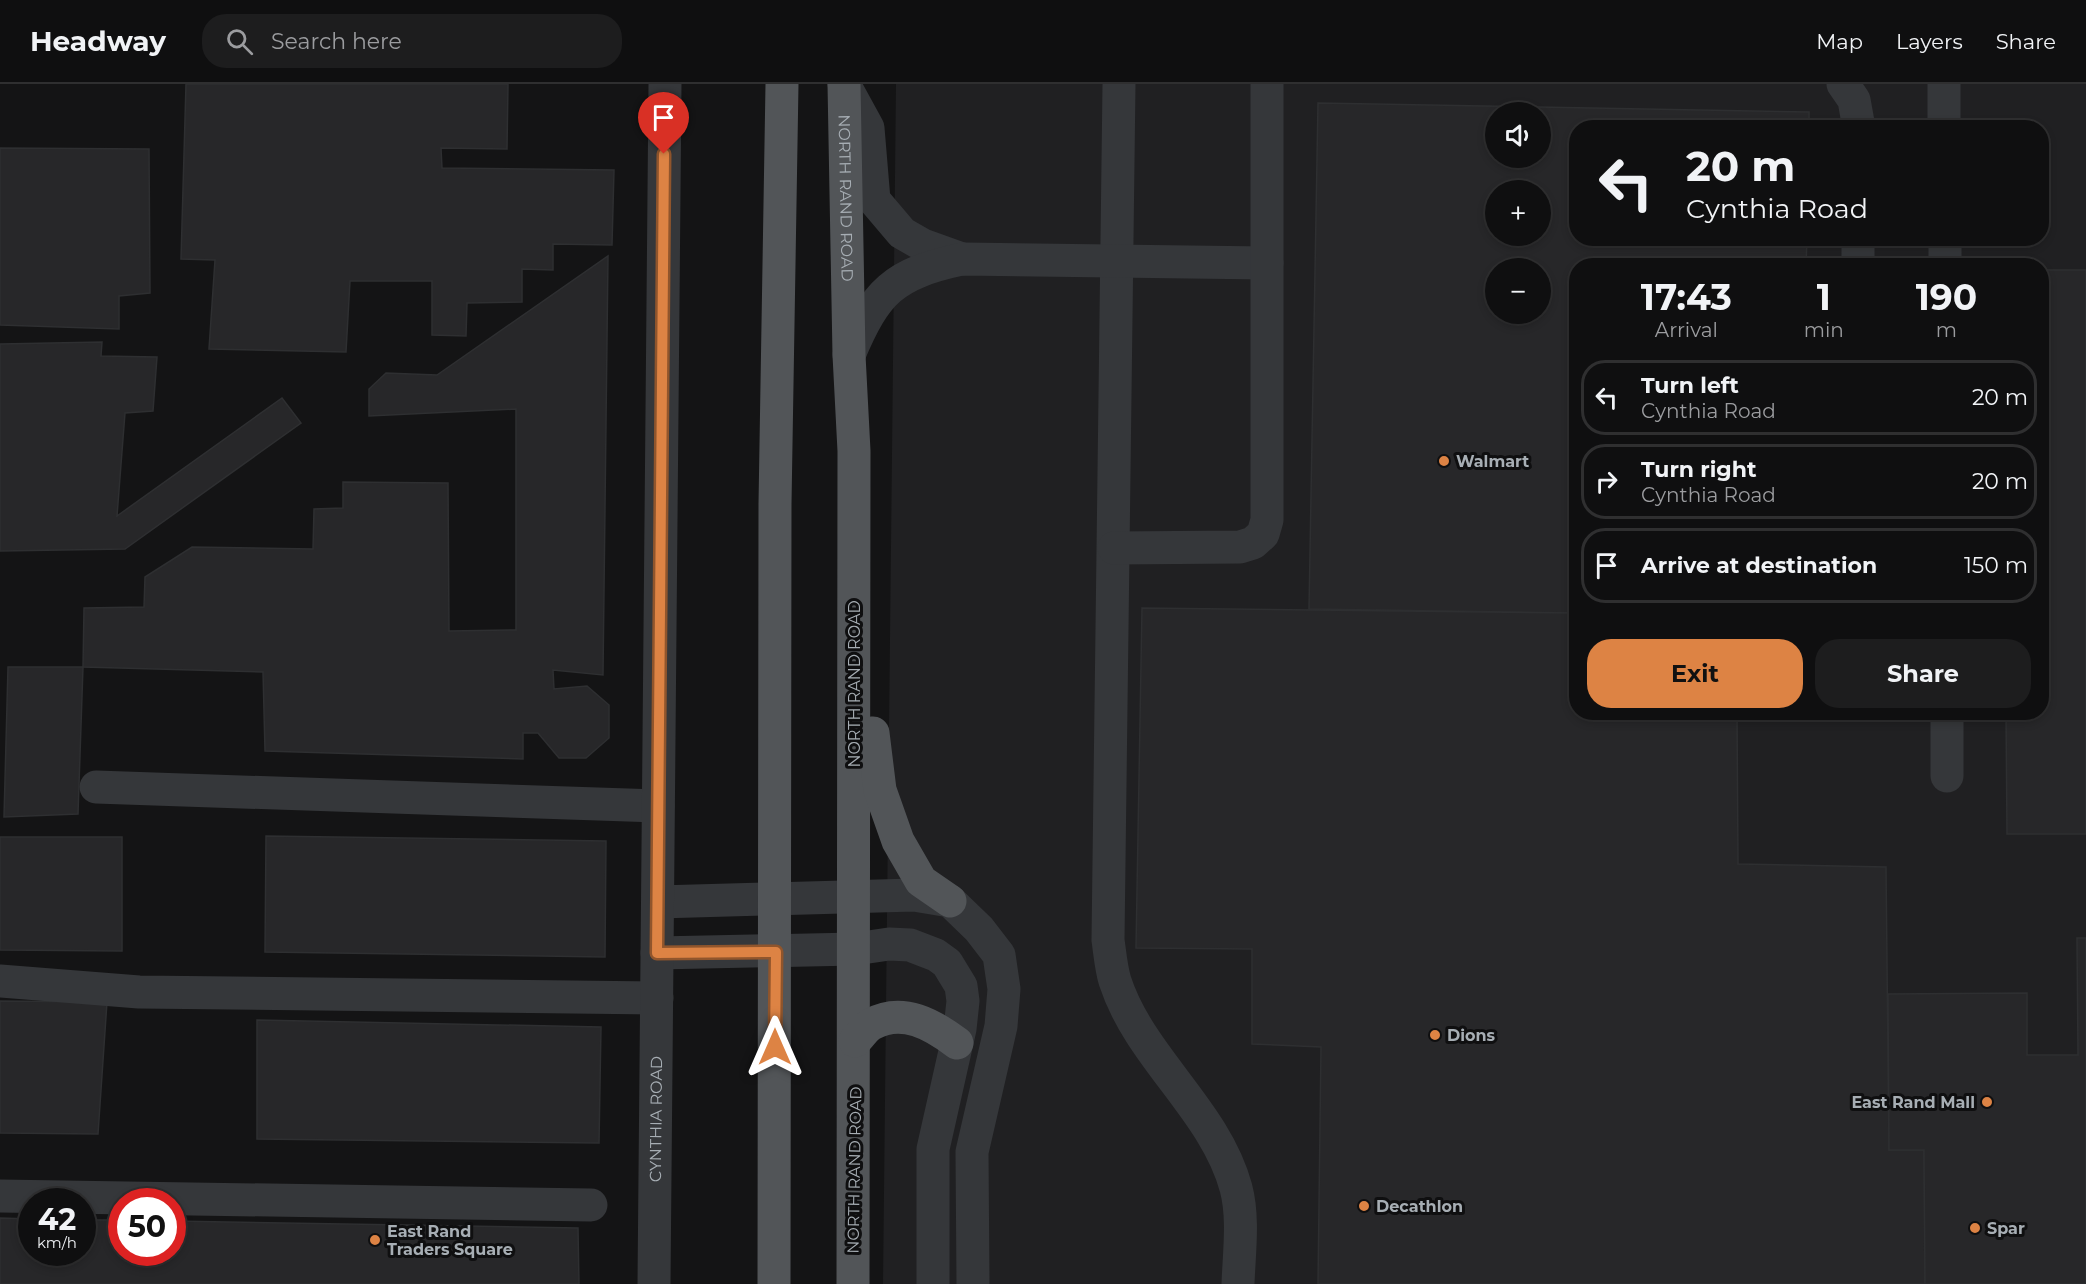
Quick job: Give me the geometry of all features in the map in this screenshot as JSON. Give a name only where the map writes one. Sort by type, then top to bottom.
[{"type":"main road","points":[[774,1284],[775,504],[782,84]]},
{"type":"main road","name":"NORTH RAND ROAD","points":[[844,84],[849,355],[854,451],[856,897],[853,1284]]},
{"type":"main road","points":[[854,580],[880,790],[898,841],[921,881],[950,901]]},
{"type":"main road","points":[[855,1041],[872,1024],[907,1018],[922,1020],[957,1043]]},
{"type":"lane","name":"CYNTHIA ROAD","points":[[654,1284],[665,84]]},
{"type":"lane","points":[[844,84],[868,128],[874,200],[902,233],[923,245],[962,259]]},
{"type":"lane","points":[[1119,84],[1108,940],[1114,980],[1125,1004],[1146,1040],[1201,1117],[1228,1164],[1237,1191],[1240,1220],[1238,1284]]},
{"type":"lane","points":[[1114,548],[1240,547],[1253,543],[1263,534],[1267,520],[1268,474],[1267,84]]},
{"type":"lane","points":[[1843,84],[1854,100],[1858,120]]},
{"type":"lane","points":[[1944,84],[1944,120]]},
{"type":"lane","points":[[849,355],[863,320],[886,290],[925,267],[962,259],[1267,263]]},
{"type":"lane","points":[[1947,720],[1947,776]]},
{"type":"lane","points":[[96,787],[658,806]]},
{"type":"lane","points":[[658,902],[914,895],[950,901],[979,929],[999,955],[1004,989],[1001,1026],[972,1152],[973,1284]]},
{"type":"lane","points":[[657,953],[855,949],[889,944],[910,945],[936,955],[947,963],[961,987],[963,1001],[957,1043],[933,1149],[933,1284]]},
{"type":"lane","points":[[0,981],[139,992],[657,998]]},
{"type":"lane","points":[[0,1196],[591,1205]]},
{"type":"shaded area","points":[[896,84],[2086,84],[2086,1284],[883,1284]]},
{"type":"building","points":[[186,84],[508,84],[507,149],[441,148],[442,168],[614,170],[612,245],[553,244],[553,270],[522,269],[522,302],[467,303],[466,336],[432,335],[432,281],[350,281],[346,352],[209,349],[215,260],[181,259]]},
{"type":"building","name":"Walmart","points":[[1318,103],[1485,106],[1485,168],[1551,168],[1551,107],[1809,112],[1809,120],[1569,120],[1569,246],[1807,246],[1806,258],[1569,258],[1569,613],[1309,609]]},
{"type":"building","points":[[0,148],[149,149],[150,293],[119,296],[119,329],[0,325]]},
{"type":"building","points":[[608,256],[603,675],[553,670],[554,689],[587,686],[609,705],[609,738],[586,758],[559,758],[538,733],[523,733],[523,759],[265,751],[263,672],[83,667],[84,608],[144,607],[145,577],[192,547],[313,549],[314,509],[343,508],[343,482],[448,483],[449,631],[516,630],[516,409],[369,416],[369,389],[386,373],[437,375]]},
{"type":"building","points":[[2049,270],[2086,270],[2086,834],[2007,834],[2006,720],[2049,720]]},
{"type":"building","points":[[102,342],[101,356],[157,357],[153,411],[125,413],[117,516],[282,398],[301,423],[125,549],[0,551],[0,344]]},
{"type":"building","points":[[1142,608],[1569,613],[1569,720],[1737,720],[1738,864],[1886,867],[1889,1150],[1924,1150],[1925,1284],[1318,1284],[1321,1047],[1252,1044],[1252,949],[1136,948]]},
{"type":"building","points":[[8,667],[83,667],[78,814],[4,817]]},
{"type":"building","points":[[266,836],[606,841],[605,957],[265,952]]},
{"type":"building","points":[[0,837],[122,837],[122,951],[0,950]]},
{"type":"building","name":"East Rand Mall","points":[[2077,938],[2086,938],[2086,1284],[1925,1284],[1924,1150],[1889,1150],[1888,994],[2027,993],[2027,1055],[2078,1055]]},
{"type":"building","points":[[0,1001],[107,1002],[98,1134],[0,1133]]},
{"type":"building","points":[[257,1020],[601,1027],[599,1143],[257,1139]]},
{"type":"building","name":"East Rand Traders Square","points":[[0,1218],[18,1219],[18,1266],[96,1266],[96,1220],[108,1220],[108,1266],[186,1266],[186,1221],[578,1228],[579,1284],[0,1284]]},
{"type":"place","name":"Walmart","points":[[1444,461]]},
{"type":"place","name":"Dions","points":[[1435,1035]]},
{"type":"place","name":"East Rand Mall","points":[[1987,1102]]},
{"type":"place","name":"Decathlon","points":[[1364,1206]]},
{"type":"place","name":"Spar","points":[[1975,1228]]},
{"type":"place","name":"East Rand Traders Square","points":[[375,1240]]},
{"type":"route","points":[[664,154],[657,953],[776,952],[775,1047]]}]
